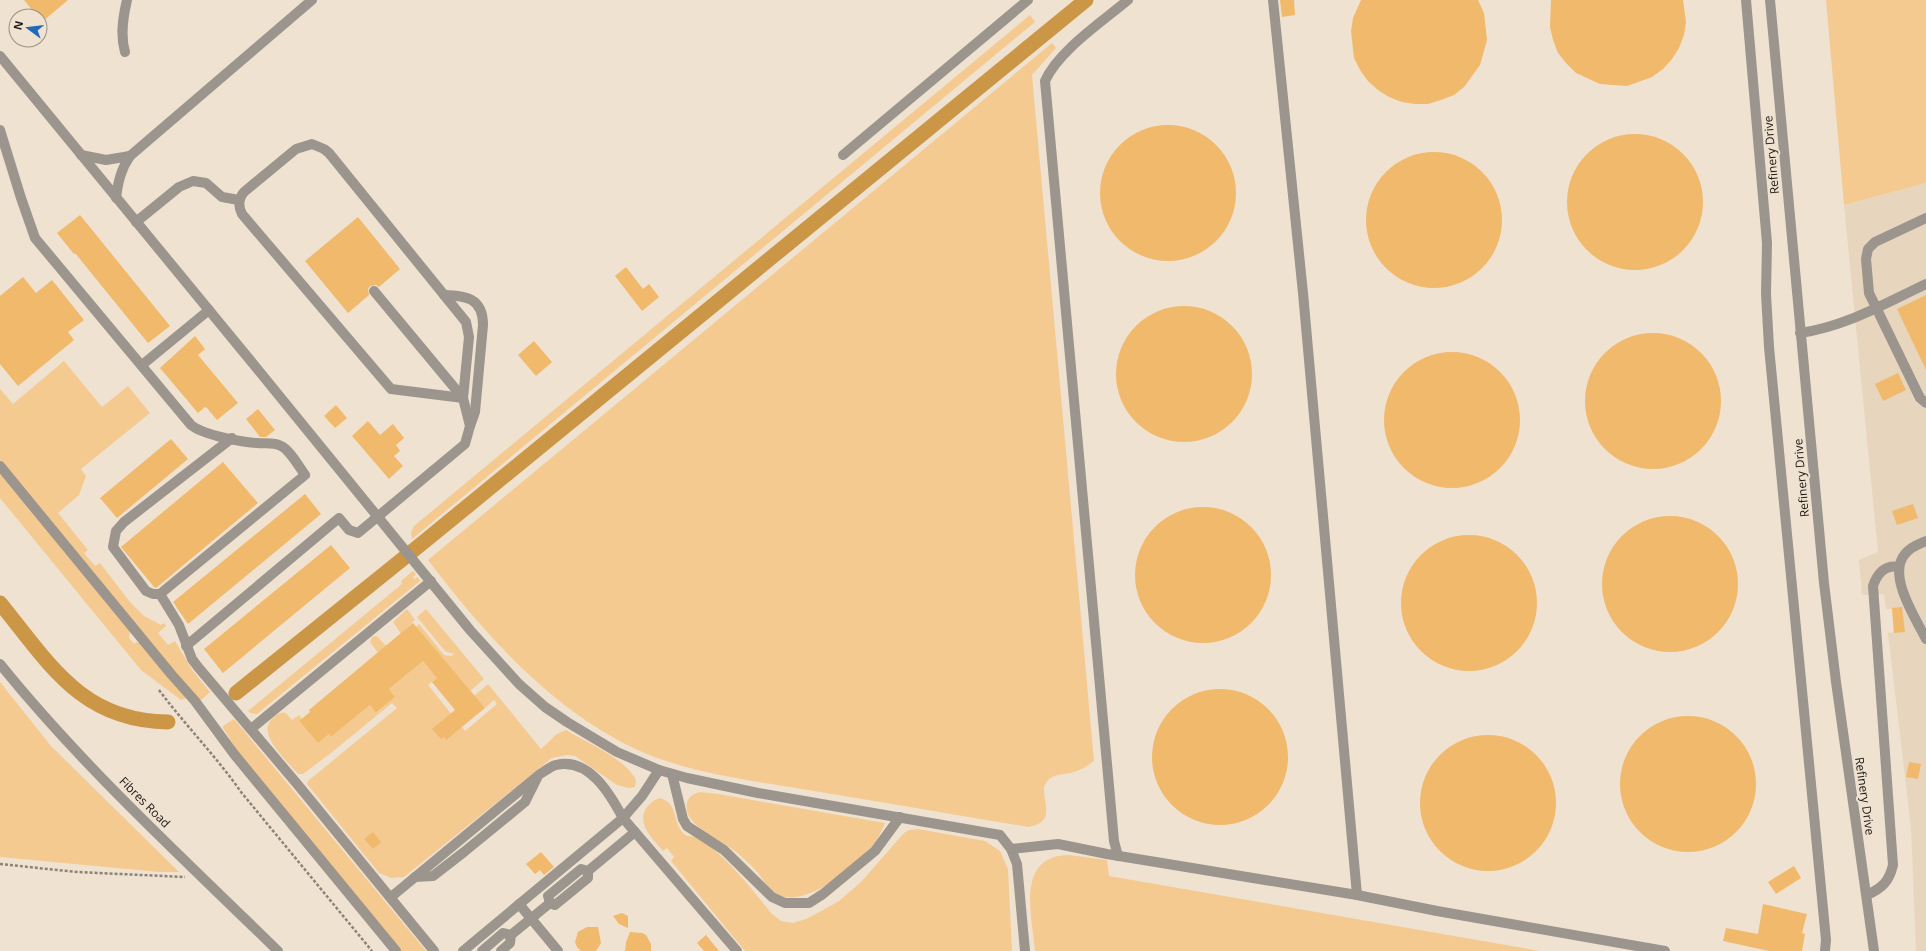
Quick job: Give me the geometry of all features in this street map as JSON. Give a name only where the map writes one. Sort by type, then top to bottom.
[{"type":"street","points":[[125,52],[122,41],[122,28],[127,0]]},
{"type":"street","points":[[116,198],[117,186],[122,168],[130,156],[312,0]]},
{"type":"street","points":[[843,154],[1028,0]]},
{"type":"street","points":[[1118,856],[1114,833],[1045,81],[1053,66],[1065,52],[1128,0]]},
{"type":"street","points":[[1274,0],[1303,294],[1357,895]]},
{"type":"street","points":[[1746,0],[1767,243],[1766,294],[1769,347],[1826,940],[1825,951]]},
{"type":"street","name":"Refinery Drive","points":[[1770,0],[1824,583],[1836,682],[1874,951]]},
{"type":"street","points":[[0,56],[496,660],[545,707],[567,722],[618,752],[659,770],[672,774],[758,793],[996,834],[1004,840],[1015,855],[1019,873],[1025,951]]},
{"type":"street","points":[[0,130],[35,238],[191,425],[197,430],[208,434],[232,438],[256,443],[275,443],[283,446],[305,475],[160,594],[153,594],[146,591],[113,547],[116,531],[124,522],[232,438]]},
{"type":"street","points":[[463,398],[391,389],[242,214],[239,200],[244,192],[296,149],[306,145],[318,146],[329,154],[466,322],[468,328],[463,398],[470,426]]},
{"type":"street","points":[[81,155],[106,160],[130,156]]},
{"type":"street","points":[[136,222],[179,187],[193,181],[206,183],[222,197],[239,200]]},
{"type":"street","points":[[1926,218],[1875,242],[1868,249],[1866,259],[1869,293],[1920,398],[1926,403]]},
{"type":"street","points":[[1800,333],[1817,331],[1876,308],[1926,284]]},
{"type":"street","points":[[374,291],[463,398]]},
{"type":"street","points":[[186,646],[339,518],[349,530],[358,533],[462,448],[468,438],[474,412],[483,325],[482,312],[479,306],[469,298],[444,295]]},
{"type":"street","points":[[142,365],[209,310]]},
{"type":"street","points":[[0,466],[195,701],[218,730],[234,754],[396,951]]},
{"type":"street","points":[[1926,541],[1910,548],[1898,567],[1900,584],[1926,639]]},
{"type":"street","points":[[1867,895],[1880,889],[1886,884],[1890,878],[1893,865],[1873,586],[1883,569],[1893,566],[1898,567]]},
{"type":"street","points":[[251,729],[431,581]]},
{"type":"street","points":[[160,594],[179,625],[192,659],[391,897],[434,951]]},
{"type":"street","name":"Fibres Road","points":[[0,664],[20,689],[88,764],[278,951]]},
{"type":"street","points":[[391,897],[540,774],[555,765],[565,764],[578,766],[594,777],[609,793],[623,818],[737,951]]},
{"type":"street","points":[[463,951],[623,818],[642,796],[659,770]]},
{"type":"street","points":[[672,774],[683,819],[687,826],[724,850],[772,897],[784,903],[809,903],[823,894],[875,851],[900,817]]},
{"type":"street","points":[[501,951],[510,943],[511,935],[550,902],[555,905],[588,878],[588,871],[635,832]]},
{"type":"street","points":[[1011,849],[1058,844],[1118,856],[1357,895],[1438,911],[1665,951]]},
{"type":"street","points":[[519,904],[558,951]]},
{"type":"street","points":[[482,951],[503,934],[511,935]]},
{"type":"path","points":[[159,690],[171,707],[226,770],[372,951]]},
{"type":"path","points":[[0,864],[77,872],[120,873],[182,878],[199,874]]},
{"type":"shaded area","points":[[1826,0],[1926,0],[1926,183],[1844,205]]},
{"type":"shaded area","points":[[1030,15],[1035,22],[412,539],[411,532],[414,526]]},
{"type":"shaded area","points":[[1052,43],[1056,48],[1032,75],[1094,761],[1077,771],[1056,775],[1046,782],[1044,787],[1046,806],[1045,817],[1043,821],[1037,825],[1029,827],[709,773],[685,767],[638,750],[588,722],[537,682],[513,659],[469,611],[428,560]]},
{"type":"shaded area","points":[[1926,183],[1926,951],[1916,951],[1911,828],[1888,633],[1894,632],[1892,609],[1886,609],[1884,594],[1862,595],[1859,560],[1878,552],[1844,205]]},
{"type":"shaded area","points":[[64,361],[102,407],[128,386],[150,413],[81,469],[86,476],[79,495],[58,513],[88,550],[84,553],[95,566],[100,563],[130,602],[144,616],[161,625],[164,623],[166,626],[158,633],[168,645],[175,641],[193,671],[210,692],[200,701],[135,625],[0,460],[0,389],[13,404]]},
{"type":"shaded area","points":[[0,472],[130,631],[129,638],[134,644],[137,642],[140,643],[187,698],[181,700],[141,670],[0,498]]},
{"type":"shaded area","points":[[413,571],[416,574],[413,577],[415,579],[418,577],[420,581],[257,714],[250,713],[248,711],[402,584],[401,581]]},
{"type":"shaded area","points":[[407,609],[415,620],[401,634],[393,622]]},
{"type":"shaded area","points":[[426,609],[484,679],[470,691],[446,663],[443,673],[428,685],[465,731],[497,704],[494,700],[485,708],[474,696],[488,684],[541,749],[557,734],[566,730],[615,758],[631,772],[636,780],[635,787],[629,788],[617,785],[575,756],[567,755],[552,758],[404,877],[391,878],[379,873],[307,784],[308,781],[397,708],[392,703],[303,774],[298,774],[275,748],[268,732],[268,725],[272,719],[280,713],[286,713],[292,720],[299,715],[302,719],[299,721],[318,743],[329,734],[331,737],[370,705],[377,713],[395,697],[389,689],[423,661],[432,671],[416,627],[419,624],[444,655],[451,656],[454,654],[445,651],[417,617]]},
{"type":"shaded area","points":[[377,636],[386,646],[378,653],[370,642],[372,637]]},
{"type":"shaded area","points":[[0,682],[51,746],[179,872],[159,872],[0,857]]},
{"type":"shaded area","points":[[234,719],[426,951],[400,951],[247,766],[223,728],[223,726]]},
{"type":"shaded area","points":[[700,792],[885,823],[879,837],[863,857],[841,876],[815,891],[802,896],[790,897],[779,895],[772,891],[752,866],[731,848],[695,824],[687,811],[687,803],[692,796]]},
{"type":"shaded area","points":[[660,798],[670,805],[682,832],[687,836],[696,838],[708,844],[745,880],[771,913],[781,921],[793,923],[806,919],[839,901],[861,882],[904,833],[909,830],[918,829],[985,841],[1000,851],[1008,869],[1012,951],[745,951],[671,861],[674,857],[667,848],[663,851],[650,836],[644,825],[644,813],[650,804]]},
{"type":"shaded area","points":[[1069,855],[1107,860],[1109,876],[1540,951],[1035,951],[1030,905],[1034,876],[1040,865],[1052,858]]},
{"type":"building","points":[[24,0],[68,0],[48,17],[48,8],[30,8]]},
{"type":"building","points":[[1280,0],[1294,0],[1295,15],[1282,17]]},
{"type":"building","points":[[1361,0],[1478,0],[1484,13],[1487,40],[1480,65],[1464,87],[1454,95],[1441,100],[1428,104],[1415,104],[1402,102],[1389,97],[1368,81],[1354,58],[1351,31],[1353,18]]},
{"type":"building","points":[[1551,0],[1683,0],[1686,22],[1684,35],[1679,48],[1672,59],[1663,69],[1652,77],[1627,86],[1600,84],[1576,73],[1558,53],[1550,27]]},
{"type":"building","points":[[1161,125],[1175,125],[1194,130],[1206,136],[1221,150],[1231,167],[1235,180],[1235,206],[1231,219],[1225,231],[1211,246],[1206,250],[1188,258],[1175,261],[1161,261],[1142,256],[1130,250],[1115,236],[1111,231],[1103,213],[1100,200],[1100,186],[1105,167],[1111,155],[1125,140],[1130,136],[1148,128]]},
{"type":"building","points":[[1628,134],[1642,134],[1661,139],[1673,145],[1688,159],[1698,176],[1702,189],[1702,215],[1698,228],[1692,240],[1678,255],[1673,259],[1655,267],[1642,270],[1628,270],[1609,265],[1597,259],[1582,245],[1578,240],[1570,222],[1567,209],[1567,195],[1572,176],[1578,164],[1592,149],[1597,145],[1615,137]]},
{"type":"building","points":[[1427,152],[1441,152],[1460,157],[1472,163],[1487,177],[1497,194],[1501,207],[1501,233],[1497,246],[1491,258],[1477,273],[1472,277],[1454,285],[1441,288],[1427,288],[1408,283],[1396,277],[1381,263],[1377,258],[1369,240],[1366,227],[1366,213],[1371,194],[1377,182],[1391,167],[1396,163],[1414,155]]},
{"type":"building","points":[[80,215],[170,326],[148,343],[57,233]]},
{"type":"building","points":[[358,217],[400,269],[379,287],[376,285],[370,286],[368,289],[369,295],[348,313],[305,261]]},
{"type":"building","points":[[626,267],[643,289],[649,284],[659,297],[642,311],[615,276]]},
{"type":"building","points":[[23,277],[36,293],[52,280],[84,320],[68,332],[74,340],[18,386],[0,364],[0,296]]},
{"type":"building","points":[[1926,295],[1926,370],[1897,309]]},
{"type":"building","points":[[1177,306],[1191,306],[1210,311],[1222,317],[1237,331],[1247,348],[1251,361],[1251,387],[1247,400],[1241,412],[1227,427],[1222,431],[1204,439],[1191,442],[1177,442],[1158,437],[1146,431],[1131,417],[1127,412],[1119,394],[1116,381],[1116,367],[1121,348],[1127,336],[1141,321],[1146,317],[1164,309]]},
{"type":"building","points":[[1646,333],[1660,333],[1679,338],[1691,344],[1706,358],[1716,375],[1720,388],[1720,414],[1716,427],[1710,439],[1696,454],[1691,458],[1673,466],[1660,469],[1646,469],[1627,464],[1615,458],[1600,444],[1596,439],[1588,421],[1585,408],[1585,394],[1590,375],[1596,363],[1610,348],[1615,344],[1633,336]]},
{"type":"building","points":[[195,336],[205,349],[198,355],[238,403],[217,420],[205,407],[198,413],[160,368]]},
{"type":"building","points":[[534,341],[552,362],[536,376],[518,355]]},
{"type":"building","points":[[1445,352],[1459,352],[1478,357],[1490,363],[1505,377],[1515,394],[1519,407],[1519,433],[1515,446],[1509,458],[1495,473],[1490,477],[1472,485],[1459,488],[1445,488],[1426,483],[1414,477],[1399,463],[1395,458],[1387,440],[1384,427],[1384,413],[1389,394],[1395,382],[1409,367],[1414,363],[1432,355]]},
{"type":"building","points":[[1898,373],[1906,390],[1883,401],[1875,384]]},
{"type":"building","points":[[336,405],[347,418],[335,428],[324,416]]},
{"type":"building","points":[[258,409],[275,430],[266,437],[260,437],[246,419]]},
{"type":"building","points":[[368,421],[380,435],[393,424],[404,438],[396,445],[400,451],[394,456],[403,466],[389,479],[352,436]]},
{"type":"building","points":[[171,439],[188,459],[117,518],[100,498]]},
{"type":"building","points":[[223,462],[258,503],[156,588],[154,587],[121,547]]},
{"type":"building","points":[[305,494],[321,514],[188,624],[173,602]]},
{"type":"building","points":[[1913,504],[1918,518],[1897,525],[1892,511]]},
{"type":"building","points":[[1196,507],[1210,507],[1229,512],[1241,518],[1256,532],[1266,549],[1270,562],[1270,588],[1266,601],[1260,613],[1246,628],[1241,632],[1223,640],[1210,643],[1196,643],[1177,638],[1165,632],[1150,618],[1146,613],[1138,595],[1135,582],[1135,568],[1140,549],[1146,537],[1160,522],[1165,518],[1183,510]]},
{"type":"building","points":[[1663,516],[1677,516],[1696,521],[1708,527],[1723,541],[1733,558],[1737,571],[1737,597],[1733,610],[1727,622],[1713,637],[1708,641],[1690,649],[1677,652],[1663,652],[1644,647],[1632,641],[1617,627],[1613,622],[1605,604],[1602,591],[1602,577],[1607,558],[1613,546],[1627,531],[1632,527],[1650,519]]},
{"type":"building","points":[[1462,535],[1476,535],[1495,540],[1507,546],[1522,560],[1532,577],[1536,590],[1536,616],[1532,629],[1526,641],[1512,656],[1507,660],[1489,668],[1476,671],[1462,671],[1443,666],[1431,660],[1416,646],[1412,641],[1404,623],[1401,610],[1401,596],[1406,577],[1412,565],[1426,550],[1431,546],[1449,538]]},
{"type":"building","points":[[331,545],[350,568],[223,673],[204,649]]},
{"type":"building","points":[[1902,607],[1905,632],[1894,633],[1892,608]]},
{"type":"building","points":[[413,623],[485,708],[446,740],[444,737],[441,739],[432,729],[455,710],[432,682],[437,678],[423,661],[389,689],[395,697],[376,713],[370,705],[331,737],[329,734],[318,743],[299,721],[310,712],[309,710]]},
{"type":"building","points":[[1213,689],[1227,689],[1246,694],[1258,700],[1273,714],[1283,731],[1287,744],[1287,770],[1283,783],[1277,795],[1263,810],[1258,814],[1240,822],[1227,825],[1213,825],[1194,820],[1182,814],[1167,800],[1163,795],[1155,777],[1152,764],[1152,750],[1157,731],[1163,719],[1177,704],[1182,700],[1200,692]]},
{"type":"building","points":[[1681,716],[1695,716],[1714,721],[1726,727],[1741,741],[1751,758],[1755,771],[1755,797],[1751,810],[1745,822],[1731,837],[1726,841],[1708,849],[1695,852],[1681,852],[1662,847],[1650,841],[1635,827],[1631,822],[1623,804],[1620,791],[1620,777],[1625,758],[1631,746],[1645,731],[1650,727],[1668,719]]},
{"type":"building","points":[[1481,735],[1495,735],[1514,740],[1526,746],[1541,760],[1551,777],[1555,790],[1555,816],[1551,829],[1545,841],[1531,856],[1526,860],[1508,868],[1495,871],[1481,871],[1462,866],[1450,860],[1435,846],[1431,841],[1423,823],[1420,810],[1420,796],[1425,777],[1431,765],[1445,750],[1450,746],[1468,738]]},
{"type":"building","points":[[1909,762],[1921,764],[1918,779],[1906,777]]},
{"type":"building","points":[[373,832],[381,842],[373,849],[364,839]]},
{"type":"building","points":[[541,852],[554,867],[544,875],[540,870],[535,874],[526,864]]},
{"type":"building","points":[[1794,866],[1801,878],[1776,894],[1768,882]]},
{"type":"building","points":[[1763,904],[1807,914],[1802,933],[1805,934],[1802,951],[1769,951],[1723,941],[1726,928],[1758,934]]},
{"type":"building","points":[[622,913],[628,916],[628,928],[619,924],[613,916]]},
{"type":"building","points":[[587,927],[598,927],[601,943],[596,951],[581,951],[575,942],[578,932]]},
{"type":"building","points":[[630,932],[642,933],[646,935],[651,944],[651,951],[625,951],[626,942]]},
{"type":"building","points":[[706,935],[719,951],[704,951],[697,943]]},
{"type":"waterway","points":[[236,693],[425,541],[1086,0]]},
{"type":"waterway","points":[[0,603],[52,667],[70,685],[90,700],[112,711],[138,719],[168,722]]}]
